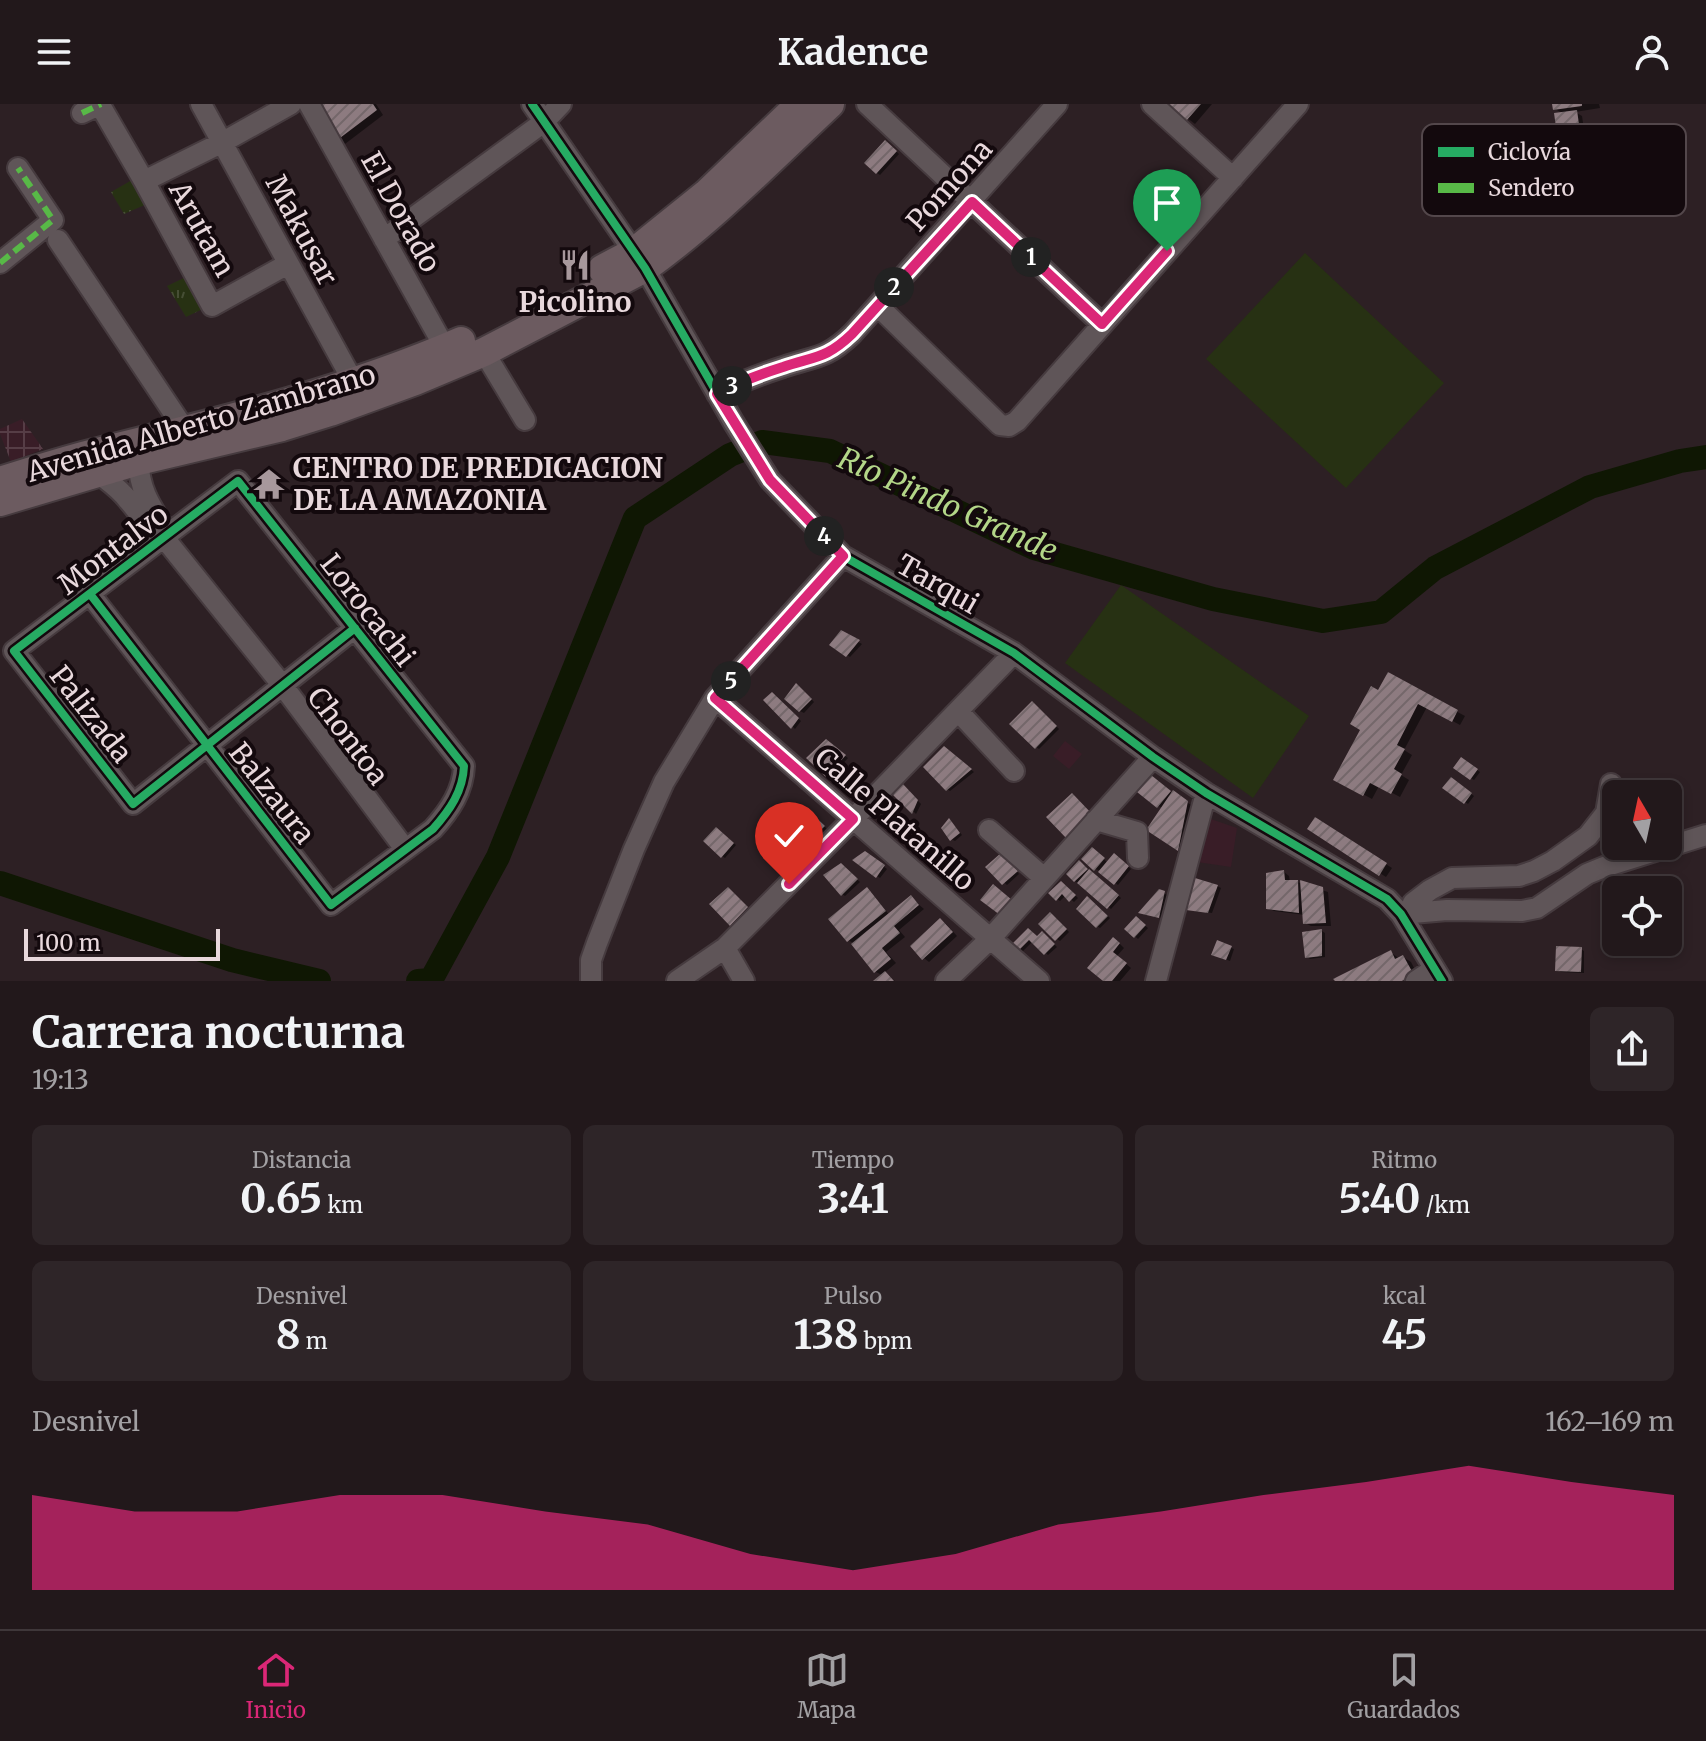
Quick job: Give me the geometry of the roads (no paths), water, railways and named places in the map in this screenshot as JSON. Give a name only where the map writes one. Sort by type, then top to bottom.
[{"type":"highway","name":"Avenida Alberto Zambrano","points":[[0,502],[138,461],[282,427],[415,381],[484,352],[640,260],[800,104]]},
{"type":"highway","name":"Avenida Alberto Zambrano","points":[[0,481],[354,383],[445,348],[640,260],[664,254],[830,104]]},
{"type":"street","name":"Makusar","points":[[201,104],[354,383]]},
{"type":"street","points":[[144,181],[291,104]]},
{"type":"street","name":"El Dorado","points":[[309,104],[445,348]]},
{"type":"street","name":"Tarqui","points":[[532,104],[640,260],[770,480],[843,556],[1014,653],[1206,793],[1387,899],[1405,913],[1438,975]]},
{"type":"street","points":[[384,239],[544,122],[561,104]]},
{"type":"street","points":[[867,104],[1102,324]]},
{"type":"street","name":"Pomona","points":[[717,394],[751,378],[818,358],[837,349],[1057,104]]},
{"type":"street","points":[[1152,104],[1233,178]]},
{"type":"street","points":[[878,306],[1000,425],[1009,426],[1017,421],[1298,104]]},
{"type":"street","name":"Arutam","points":[[94,107],[144,181],[212,306],[288,264]]},
{"type":"street","points":[[0,263],[53,220],[18,168]]},
{"type":"street","points":[[58,240],[185,430]]},
{"type":"street","points":[[484,352],[525,420]]},
{"type":"street","name":"Chontoa","points":[[138,461],[142,488],[163,526],[165,539]]},
{"type":"street","name":"Chontoa","points":[[98,473],[129,500],[153,533],[165,539],[283,686],[405,849]]},
{"type":"street","name":"Montalvo","points":[[14,651],[238,481]]},
{"type":"street","name":"Lorocachi","points":[[238,481],[464,766],[461,790],[444,817],[405,849]]},
{"type":"street","points":[[591,981],[591,960],[664,782],[715,698],[843,556]]},
{"type":"street","name":"Balzaura","points":[[90,594],[331,905],[405,849]]},
{"type":"street","points":[[207,746],[355,628]]},
{"type":"street","name":"Palizada","points":[[14,651],[133,804],[207,746]]},
{"type":"street","points":[[677,981],[725,948],[1014,653]]},
{"type":"street","name":"Calle Platanillo","points":[[715,698],[1039,981]]},
{"type":"street","points":[[958,711],[1014,771]]},
{"type":"street","points":[[946,981],[990,939],[1153,757]]},
{"type":"street","points":[[1156,981],[1206,793]]},
{"type":"street","points":[[1405,913],[1430,890],[1452,878],[1519,876],[1534,871],[1588,836],[1602,818]]},
{"type":"street","points":[[1096,820],[1137,832],[1138,858]]},
{"type":"street","points":[[989,830],[1044,878]]},
{"type":"street","points":[[1405,913],[1522,911],[1537,908],[1587,874],[1706,835]]},
{"type":"street","points":[[725,948],[744,981]]},
{"type":"street","points":[[1416,981],[1438,975]]},
{"type":"waterway","name":"Río Pindo Grande","points":[[418,981],[431,980],[498,857],[635,518],[730,455],[762,442],[830,451],[1034,548],[1213,599],[1323,621],[1381,612],[1435,568],[1590,487],[1680,461],[1706,457]]},
{"type":"waterway","name":"Río Pindo Grande","points":[[0,883],[232,960],[319,981]]},
{"type":"place","name":"Picolino","points":[[575,265]]},
{"type":"place","name":"CENTRO DE PREDICACION DE LA AMAZONIA","points":[[269,484]]}]
